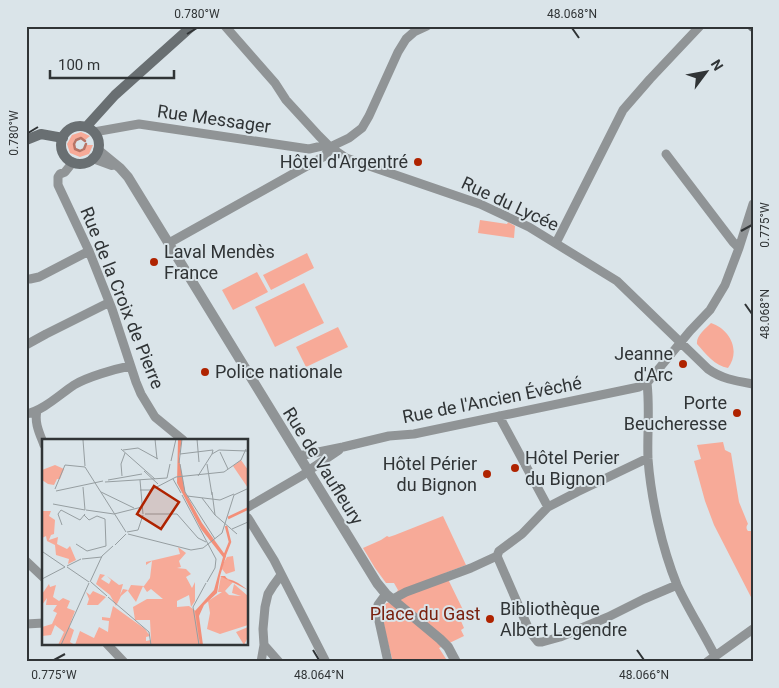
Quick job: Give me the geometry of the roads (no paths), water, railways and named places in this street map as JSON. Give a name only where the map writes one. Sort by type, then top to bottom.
[{"type":"main road","points":[[90,129],[115,94],[192,26]]},
{"type":"main road","points":[[81,126],[90,129],[99,140],[96,154],[84,163],[73,162],[64,154],[62,149],[63,138],[70,129],[81,126]]},
{"type":"main road","points":[[26,140],[41,134],[63,138]]},
{"type":"street","name":"Rue du Lycée","points":[[225,26],[275,83],[286,100],[330,147],[346,158],[480,204],[529,227],[616,281],[717,376],[753,384]]},
{"type":"street","points":[[169,243],[323,157],[330,147],[349,138],[362,128],[406,39],[414,32],[427,26]]},
{"type":"street","points":[[556,243],[623,110],[700,26]]},
{"type":"street","name":"Rue Messager","points":[[90,129],[139,124],[309,149],[322,146],[330,147]]},
{"type":"street","name":"Rue de Vaufleury","points":[[96,154],[120,168],[128,177],[377,583],[389,596],[440,639],[448,647],[456,662]]},
{"type":"street","points":[[666,154],[739,248]]},
{"type":"street","name":"Rue de la Croix de Pierre","points":[[73,162],[65,172],[60,174],[57,180],[58,185],[89,251],[109,301],[141,394],[155,417],[181,439]]},
{"type":"street","points":[[715,656],[677,585],[660,533],[648,458],[649,399],[647,383],[680,342],[710,310],[725,285],[753,204]]},
{"type":"street","points":[[26,279],[30,280],[39,277],[89,251]]},
{"type":"street","points":[[26,345],[109,301]]},
{"type":"street","points":[[26,414],[37,411],[76,384],[98,375],[130,366]]},
{"type":"street","name":"Rue de l'Ancien Évêché","points":[[299,456],[388,436],[414,434],[639,387],[647,383]]},
{"type":"street","points":[[37,411],[35,417],[42,439]]},
{"type":"street","points":[[499,416],[548,507]]},
{"type":"street","name":"Rue de l'Ancien Évêché","points":[[249,506],[303,475],[344,447]]},
{"type":"street","points":[[388,662],[377,612],[378,604],[389,596],[406,592],[471,568],[497,556],[499,551],[522,534],[548,507],[648,458]]},
{"type":"street","points":[[249,520],[290,589],[326,662]]},
{"type":"street","points":[[497,556],[530,632],[538,642],[560,637],[677,585]]},
{"type":"street","points":[[26,561],[42,576]]},
{"type":"street","points":[[260,662],[264,645],[263,629],[268,594],[281,575]]},
{"type":"street","points":[[26,624],[42,624]]},
{"type":"street","points":[[708,662],[753,630]]},
{"type":"street","points":[[264,645],[279,662]]},
{"type":"street","points":[[109,646],[124,662]]},
{"type":"waterway","points":[[85,141],[81,138],[76,140],[74,144],[75,149],[80,151],[84,149],[86,144]]},
{"type":"place","name":"Hôtel d'Argentré","points":[[418,162]]},
{"type":"place","name":"Laval Mendès France","points":[[154,262]]},
{"type":"place","name":"Jeanne d'Arc","points":[[683,364]]},
{"type":"place","name":"Police nationale","points":[[205,372]]},
{"type":"place","name":"Porte Beucheresse","points":[[737,413]]},
{"type":"place","name":"Hôtel Perier du Bignon","points":[[515,468]]},
{"type":"place","name":"Hôtel Périer du Bignon","points":[[487,474]]},
{"type":"place","name":"Bibliothèque Albert Legendre","points":[[490,619]]},
{"type":"park label","name":"Place du Gast","points":[[425,614]]}]
